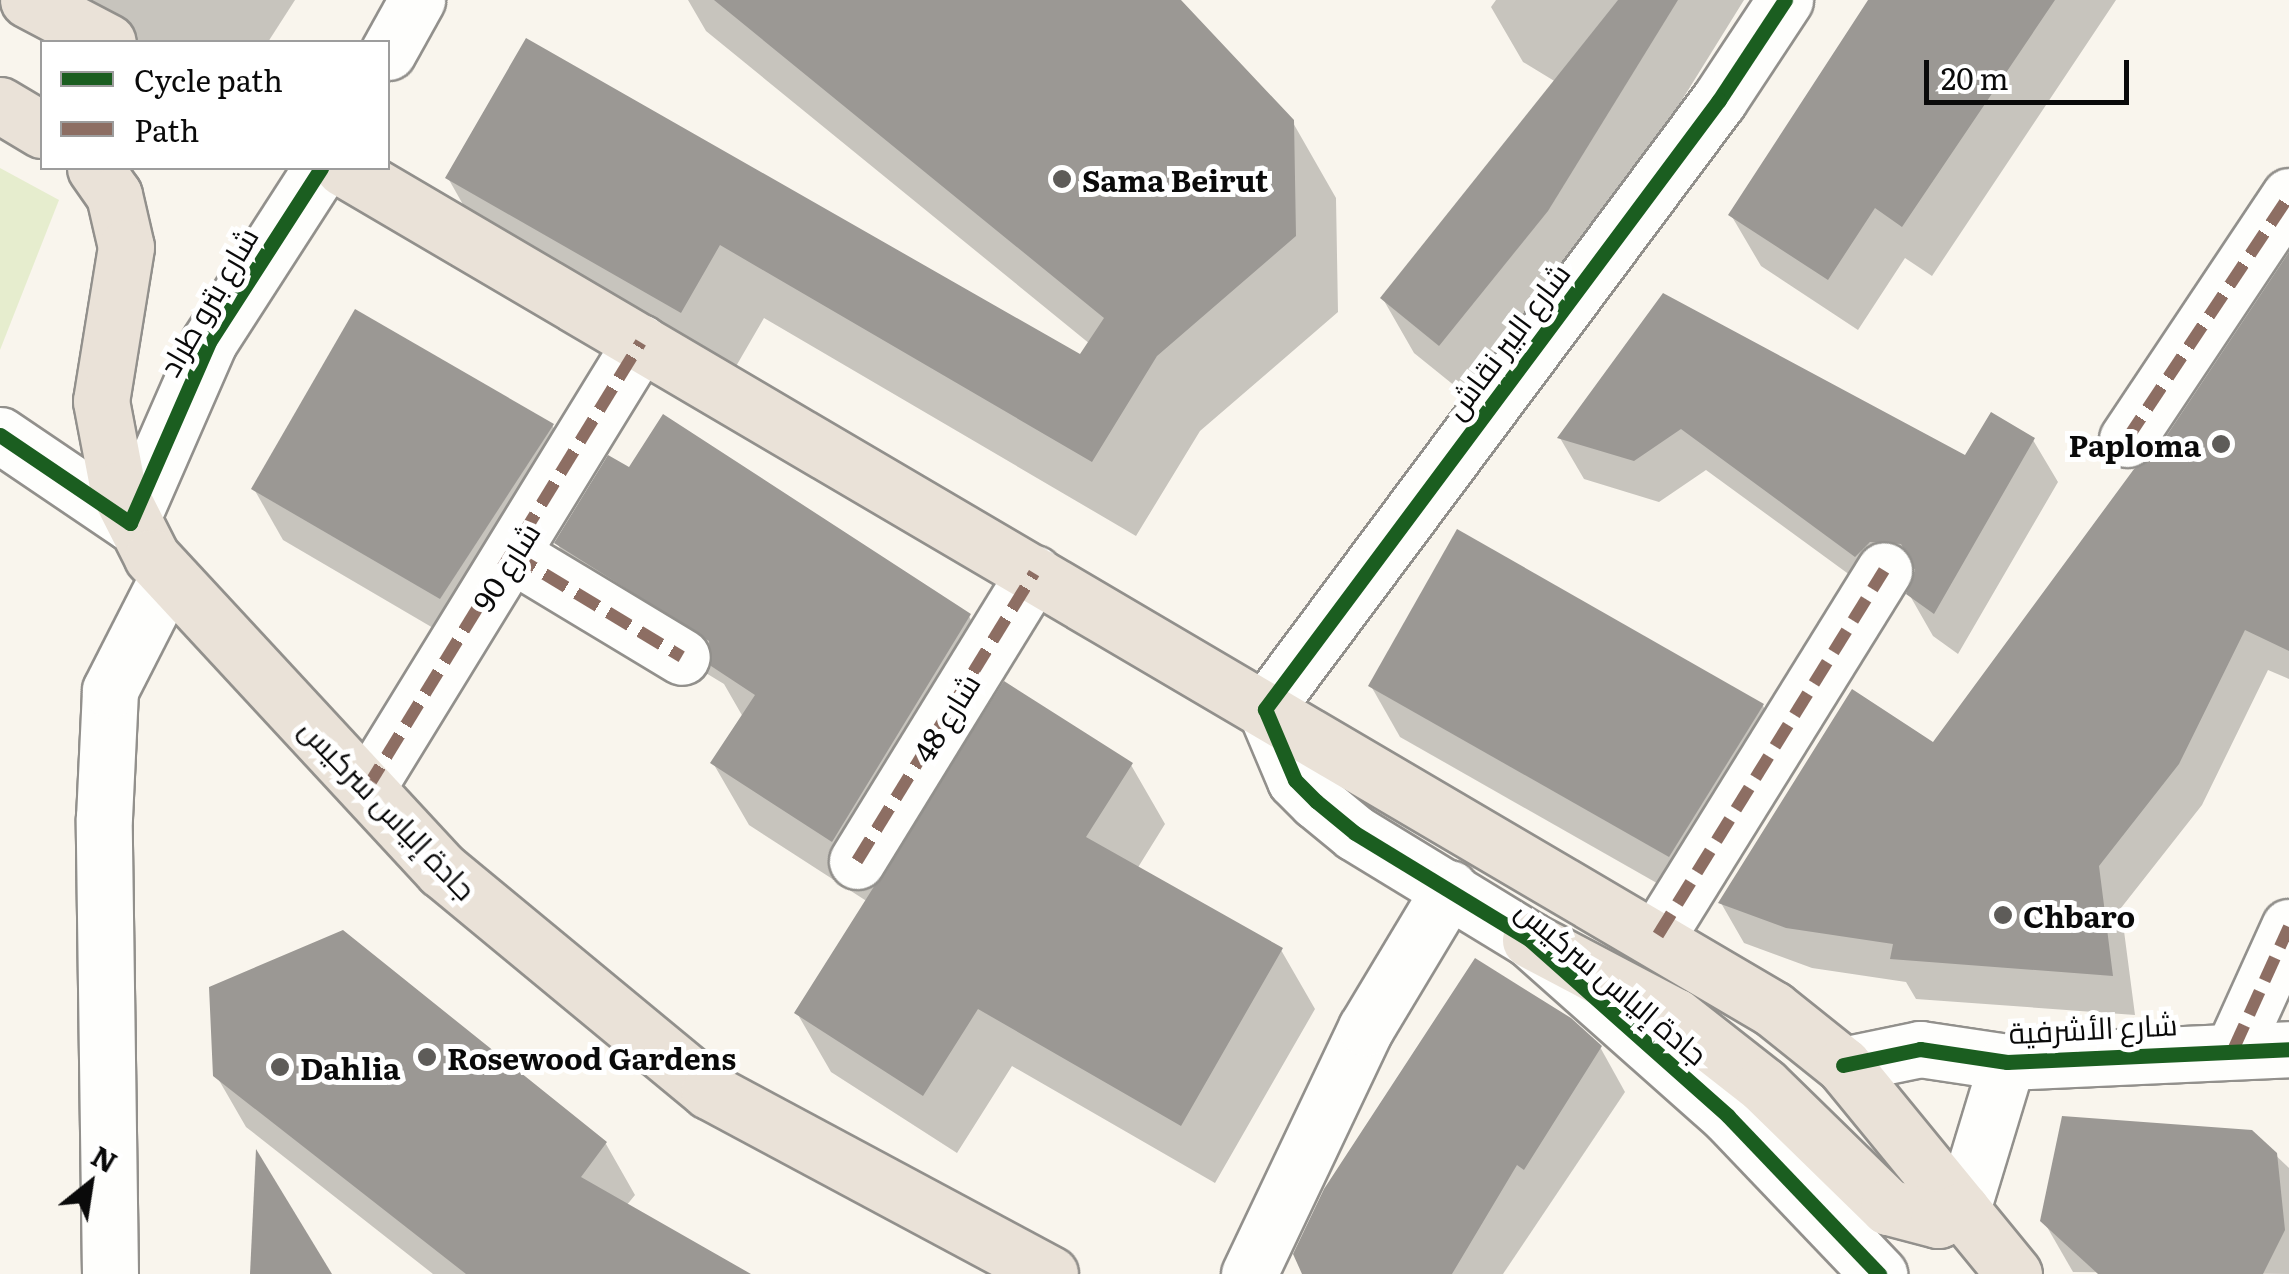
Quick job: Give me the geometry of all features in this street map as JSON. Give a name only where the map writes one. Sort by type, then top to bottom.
[{"type":"main road","points":[[28,0],[104,40]]},
{"type":"main road","points":[[0,106],[40,129]]},
{"type":"main road","name":"جادة إلياس سركيس","points":[[96,170],[114,195],[126,248],[101,401],[130,523],[168,576],[442,870],[708,1091],[1050,1274]]},
{"type":"main road","name":"جادة إلياس سركيس","points":[[347,170],[1658,936],[1773,1008],[1843,1065],[2014,1274]]},
{"type":"main road","points":[[1530,940],[1676,1016],[1763,1085],[1888,1207],[1938,1220],[1962,1210]]},
{"type":"street","points":[[390,49],[418,0]]},
{"type":"street","name":"شارع البير نقاش","points":[[1265,708],[1719,100],[1785,0]]},
{"type":"street","name":"شارع بترو طراد","points":[[130,523],[209,342],[320,170]]},
{"type":"street","points":[[2128,438],[2289,196]]},
{"type":"street","name":"شارع 90","points":[[367,788],[641,342]]},
{"type":"street","points":[[0,435],[130,523]]},
{"type":"street","points":[[512,555],[682,657]]},
{"type":"street","points":[[1658,936],[1884,570]]},
{"type":"street","name":"شارع 48","points":[[857,861],[1034,573]]},
{"type":"street","points":[[110,1274],[104,818],[110,690],[168,576]]},
{"type":"street","name":"جادة إلياس سركيس","points":[[1265,708],[1295,780],[1316,802],[1355,833],[1530,940],[1728,1116],[1879,1274]]},
{"type":"street","points":[[1249,1274],[1366,1028],[1450,888]]},
{"type":"street","points":[[2234,1048],[2289,927]]},
{"type":"street","name":"شارع الأشرفية","points":[[1843,1065],[1920,1049],[2006,1062],[2234,1048],[2289,1049]]},
{"type":"street","name":"شارع الأشرفية","points":[[1962,1210],[2006,1062]]},
{"type":"green space","points":[[0,168],[59,200],[0,350]]},
{"type":"building","name":"Sama Beirut","points":[[714,0],[1181,0],[1294,120],[1296,236],[1157,356],[1092,462],[720,245],[681,313],[445,178],[526,38],[1080,354],[1104,318]]},
{"type":"building","points":[[1618,0],[1678,0],[1548,211],[1439,346],[1380,298]]},
{"type":"building","points":[[1868,0],[2055,0],[1902,227],[1875,208],[1828,280],[1728,215]]},
{"type":"building","points":[[2289,252],[2289,651],[2245,630],[2179,764],[2099,866],[2113,976],[1890,959],[1893,944],[1786,928],[1718,903],[1852,689],[1933,742],[2134,469],[2153,456]]},
{"type":"building","points":[[1663,293],[1965,455],[1991,412],[2035,438],[1934,614],[1906,594],[1915,570],[1901,544],[1870,542],[1855,557],[1681,429],[1634,461],[1557,438]]},
{"type":"building","points":[[355,309],[554,424],[440,599],[251,489]]},
{"type":"building","points":[[663,414],[971,614],[832,842],[710,763],[755,695],[711,666],[709,641],[554,543],[608,455],[629,467]]},
{"type":"building","points":[[1457,529],[1764,704],[1669,857],[1368,686]]},
{"type":"building","points":[[1004,681],[1133,763],[1086,837],[1283,948],[1181,1126],[978,1009],[923,1096],[794,1013]]},
{"type":"building","points":[[343,930],[607,1142],[581,1177],[751,1274],[466,1274],[213,1076],[209,987]]},
{"type":"building","points":[[1475,958],[1571,1018],[1602,1046],[1524,1170],[1517,1165],[1452,1274],[1302,1274],[1293,1254],[1324,1189]]},
{"type":"building","points":[[2062,1116],[2252,1130],[2277,1153],[2285,1230],[2263,1274],[2098,1274],[2040,1221]]},
{"type":"building","points":[[256,1149],[332,1274],[250,1274]]},
{"type":"marked path","points":[[2127,439],[2289,196]]},
{"type":"marked path","points":[[367,788],[641,342]]},
{"type":"marked path","points":[[513,555],[682,657]]},
{"type":"marked path","points":[[1658,935],[1884,570]]},
{"type":"marked path","points":[[857,861],[1034,573]]},
{"type":"marked path","points":[[2234,1048],[2289,927]]},
{"type":"cycle path","points":[[1785,0],[1719,100],[1265,709],[1295,780],[1316,801],[1355,833],[1530,940],[1728,1116],[1879,1274]]},
{"type":"cycle path","points":[[0,435],[130,523],[209,342],[320,170]]},
{"type":"cycle path","points":[[1843,1065],[1920,1049],[2007,1062],[2289,1049]]},
{"type":"place","name":"Sama Beirut","points":[[1062,179]]},
{"type":"place","name":"Paploma","points":[[2221,444]]},
{"type":"place","name":"Chbaro","points":[[2003,915]]},
{"type":"place","name":"Rosewood Gardens","points":[[427,1057]]},
{"type":"place","name":"Dahlia","points":[[280,1067]]}]
